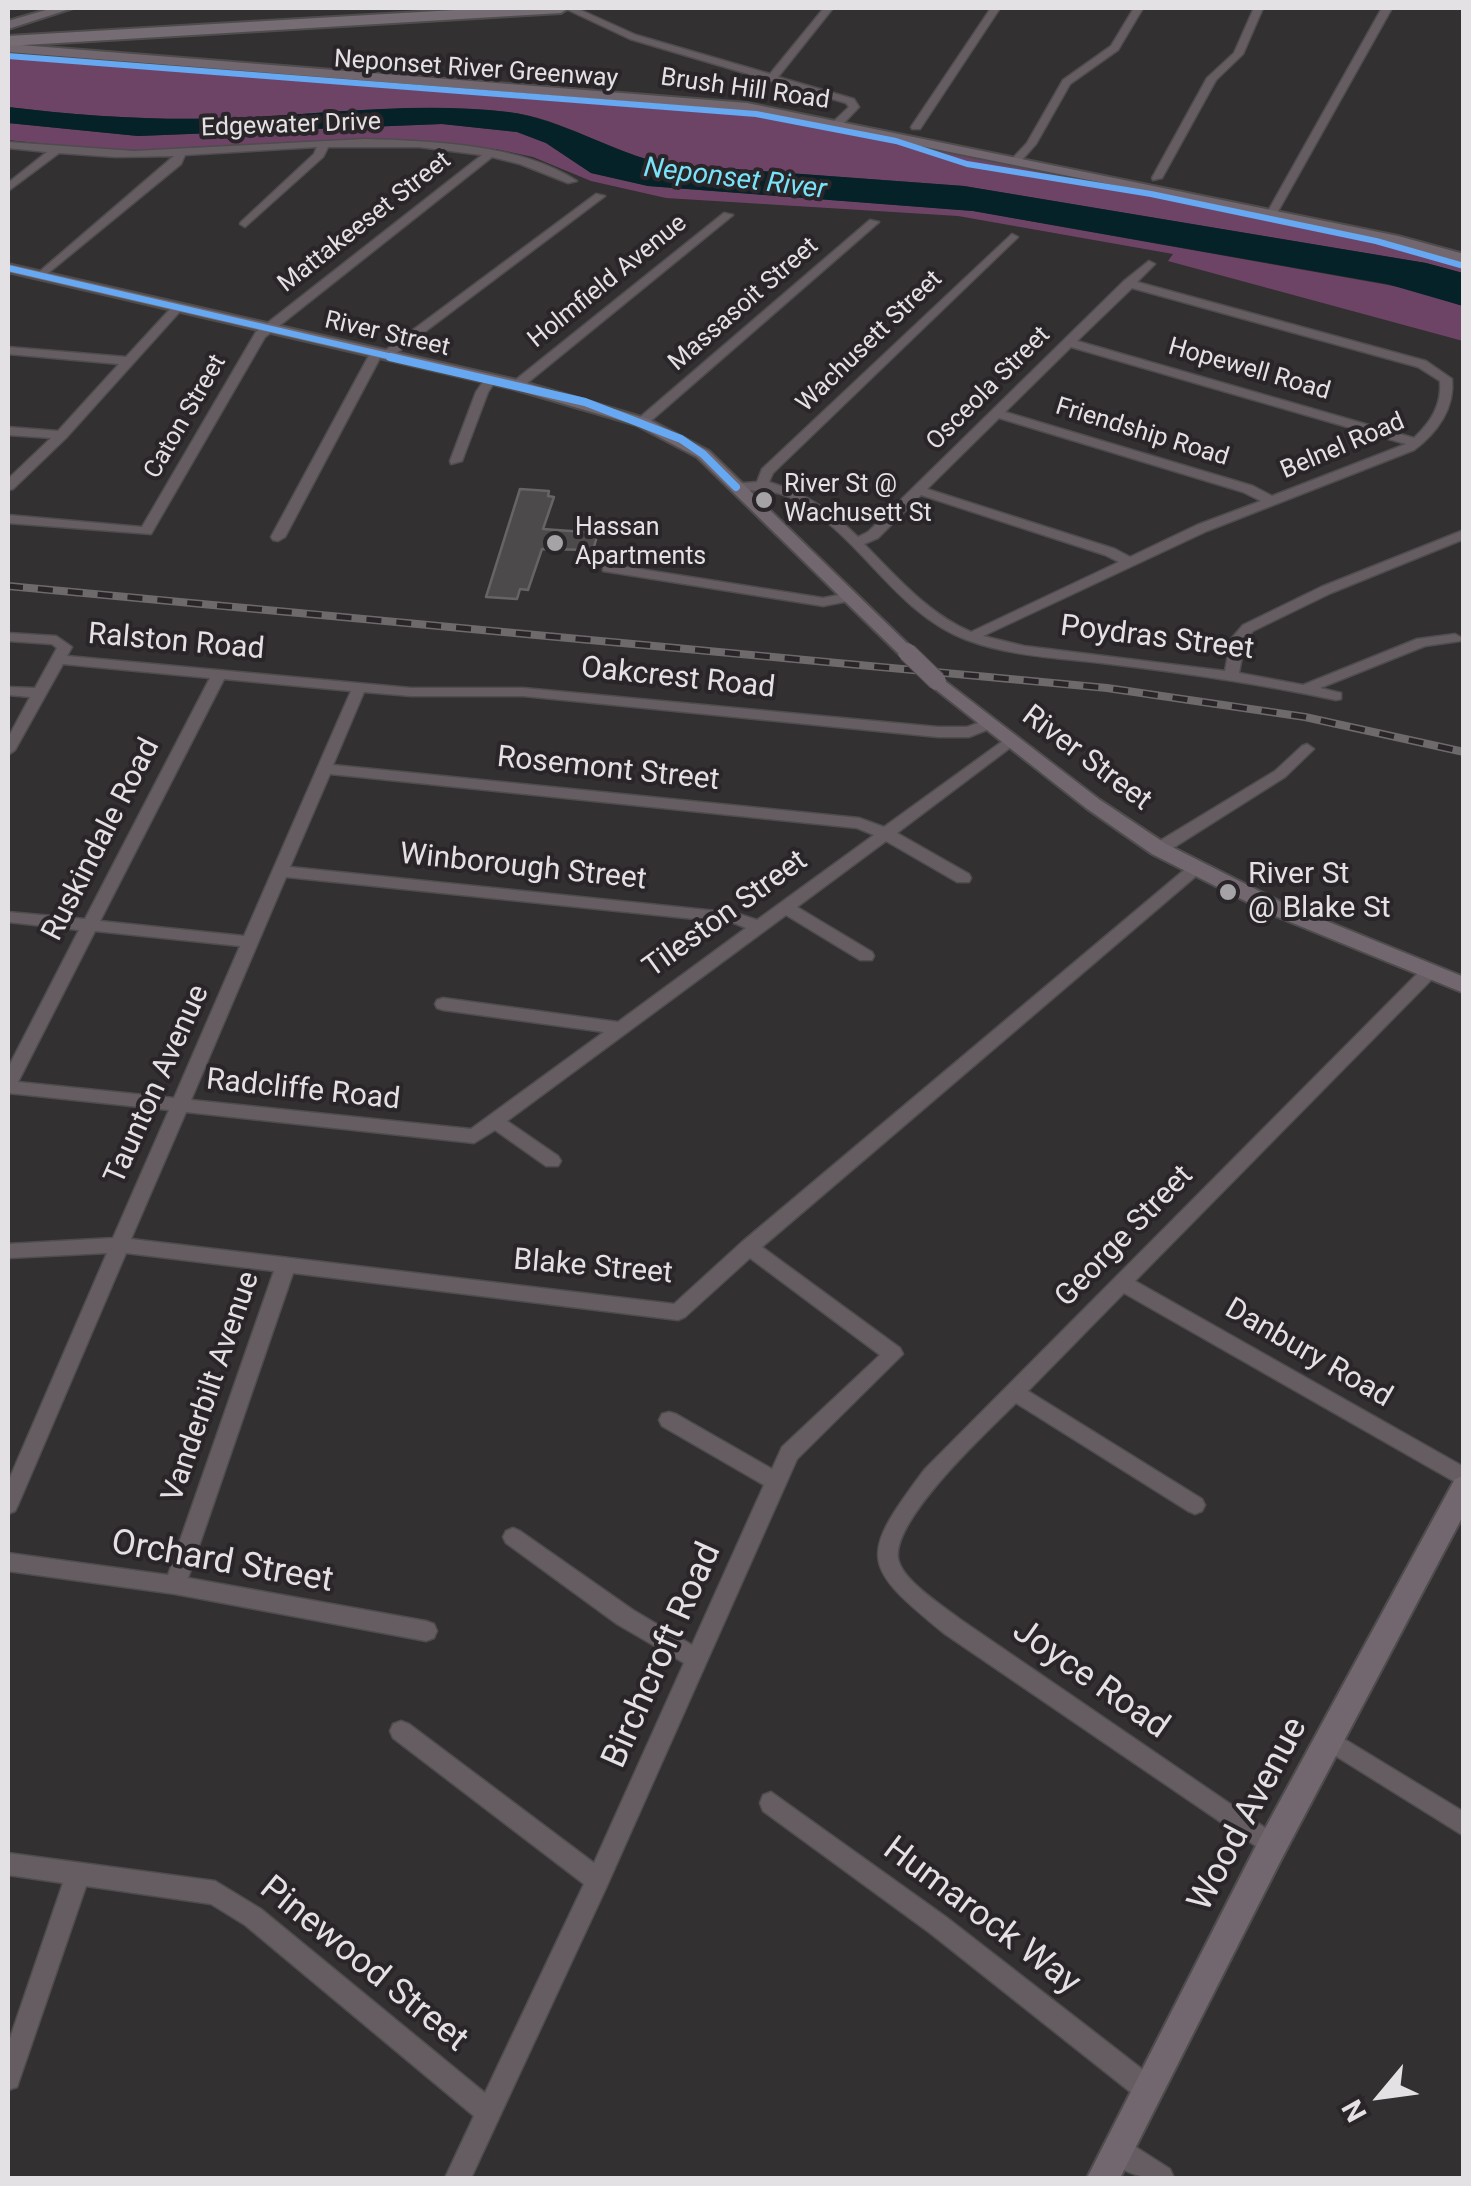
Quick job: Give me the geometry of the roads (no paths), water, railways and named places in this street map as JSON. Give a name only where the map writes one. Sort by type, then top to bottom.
[{"type":"highway","points":[[10,38],[416,12],[561,8]]},
{"type":"main road","points":[[10,38],[66,8]]},
{"type":"main road","name":"Brush Hill Road","points":[[10,38],[727,104],[1157,178],[1464,259]]},
{"type":"main road","name":"Brush Hill Road","points":[[486,82],[757,98],[850,113],[1021,155],[1464,246]]},
{"type":"main road","name":"River Street","points":[[8,268],[517,385],[642,422],[696,448],[937,681],[1012,742],[1159,849],[1298,918],[1464,986]]},
{"type":"main road","name":"Wood Avenue","points":[[1103,2178],[1272,1846],[1464,1487]]},
{"type":"street","points":[[569,8],[632,37],[850,101],[854,107],[838,123]]},
{"type":"street","points":[[772,78],[829,8]]},
{"type":"street","points":[[916,127],[995,8]]},
{"type":"street","points":[[1021,155],[1066,82],[1112,52],[1138,8]]},
{"type":"street","points":[[1157,178],[1212,78],[1238,54],[1258,8]]},
{"type":"street","points":[[1275,208],[1387,8]]},
{"type":"street","name":"Edgewater Drive","points":[[8,145],[107,154],[411,146],[490,154],[546,169],[572,181]]},
{"type":"street","points":[[245,224],[324,146]]},
{"type":"street","points":[[8,188],[56,150]]},
{"type":"street","points":[[42,275],[177,162],[181,153]]},
{"type":"street","name":"Mattakeeset Street","points":[[268,328],[490,154]]},
{"type":"street","points":[[278,537],[381,354],[600,196]]},
{"type":"street","name":"Holmfield Avenue","points":[[517,385],[728,215]]},
{"type":"street","name":"Massasoit Street","points":[[642,422],[874,222]]},
{"type":"street","name":"Wachusett Street","points":[[763,482],[766,472],[1012,238]]},
{"type":"street","name":"Osceola Street","points":[[858,542],[873,535],[1149,264]]},
{"type":"street","name":"Belnel Road","points":[[971,638],[1114,568],[1410,447],[1430,431],[1446,396],[1446,379],[1434,369],[1128,283]]},
{"type":"street","points":[[8,486],[62,435],[177,308]]},
{"type":"street","name":"Caton Street","points":[[8,519],[146,532],[268,328]]},
{"type":"street","name":"Hopewell Road","points":[[1065,346],[1410,447]]},
{"type":"street","points":[[8,350],[130,361]]},
{"type":"street","points":[[456,460],[482,392],[491,379]]},
{"type":"street","name":"Friendship Road","points":[[993,417],[1266,503]]},
{"type":"street","points":[[8,431],[62,435]]},
{"type":"street","points":[[736,486],[763,482],[794,496],[858,542],[906,598],[940,623],[971,638]]},
{"type":"street","points":[[914,495],[1110,552],[1129,562]]},
{"type":"street","points":[[914,495],[1114,568]]},
{"type":"street","points":[[1231,675],[1238,639],[1248,628],[1326,590],[1464,534]]},
{"type":"street","points":[[608,568],[823,602],[849,597]]},
{"type":"street","name":"Ralston Road","points":[[8,637],[56,640],[65,647],[61,660],[359,688]]},
{"type":"street","name":"Poydras Street","points":[[971,638],[1016,648],[1231,675],[1336,696]]},
{"type":"street","points":[[1455,638],[1312,690],[1422,642],[1455,638]]},
{"type":"street","points":[[8,750],[61,660]]},
{"type":"street","name":"Ruskindale Road","points":[[8,1086],[219,674]]},
{"type":"street","name":"Oakcrest Road","points":[[359,688],[437,693],[524,692],[938,732],[969,732],[990,724]]},
{"type":"street","name":"Taunton Avenue","points":[[8,1504],[359,688]]},
{"type":"street","points":[[8,691],[40,693]]},
{"type":"street","name":"Tileston Street","points":[[474,1136],[1012,742]]},
{"type":"street","points":[[1159,849],[1280,774],[1307,748]]},
{"type":"street","name":"Rosemont Street","points":[[325,769],[850,822],[884,833],[963,878]]},
{"type":"street","name":"Blake Street","points":[[8,1250],[118,1246],[678,1312],[748,1246],[1195,870]]},
{"type":"street","name":"Winborough Street","points":[[281,871],[736,918],[758,926]]},
{"type":"street","points":[[784,907],[866,956]]},
{"type":"street","points":[[8,917],[251,942]]},
{"type":"street","name":"George Street","points":[[883,1557],[891,1530],[932,1476],[1429,972]]},
{"type":"street","points":[[443,1004],[618,1028]]},
{"type":"street","name":"Radcliffe Road","points":[[8,1086],[474,1136]]},
{"type":"street","points":[[495,1121],[552,1160]]},
{"type":"street","name":"Birchcroft Road","points":[[458,2178],[598,1880],[789,1453],[893,1354],[748,1246]]},
{"type":"street","name":"Vanderbilt Avenue","points":[[175,1586],[286,1264]]},
{"type":"street","name":"Danbury Road","points":[[1122,1283],[1464,1478]]},
{"type":"street","points":[[1014,1392],[1195,1505]]},
{"type":"street","points":[[669,1420],[777,1482]]},
{"type":"street","points":[[513,1538],[626,1617],[696,1659]]},
{"type":"street","name":"Joyce Road","points":[[883,1557],[888,1572],[953,1627],[1272,1846]]},
{"type":"street","name":"Orchard Street","points":[[8,1562],[175,1586],[426,1631]]},
{"type":"street","points":[[401,1731],[598,1880]]},
{"type":"street","points":[[1331,1740],[1464,1825]]},
{"type":"street","name":"Humarock Way","points":[[770,1803],[938,1925],[1147,2089]]},
{"type":"street","name":"Pinewood Street","points":[[8,1864],[215,1894],[253,1917],[488,2112]]},
{"type":"street","points":[[8,2078],[78,1874]]},
{"type":"street","points":[[1120,2150],[1161,2178]]},
{"type":"water","name":"Neponset River","points":[[8,107],[178,119],[406,108],[508,112],[548,122],[666,164],[964,186],[1426,263],[1463,273],[1463,306],[1387,284],[973,211],[648,186],[591,173],[546,143],[517,132],[442,124],[138,136],[8,123]]},
{"type":"railway","points":[[8,586],[1107,688],[1305,717],[1464,752]]},
{"type":"place","name":"River St @ Wachusett St","points":[[764,500]]},
{"type":"place","name":"Hassan Apartments","points":[[555,543]]},
{"type":"place","name":"River St @ Blake St","points":[[1228,892]]}]
